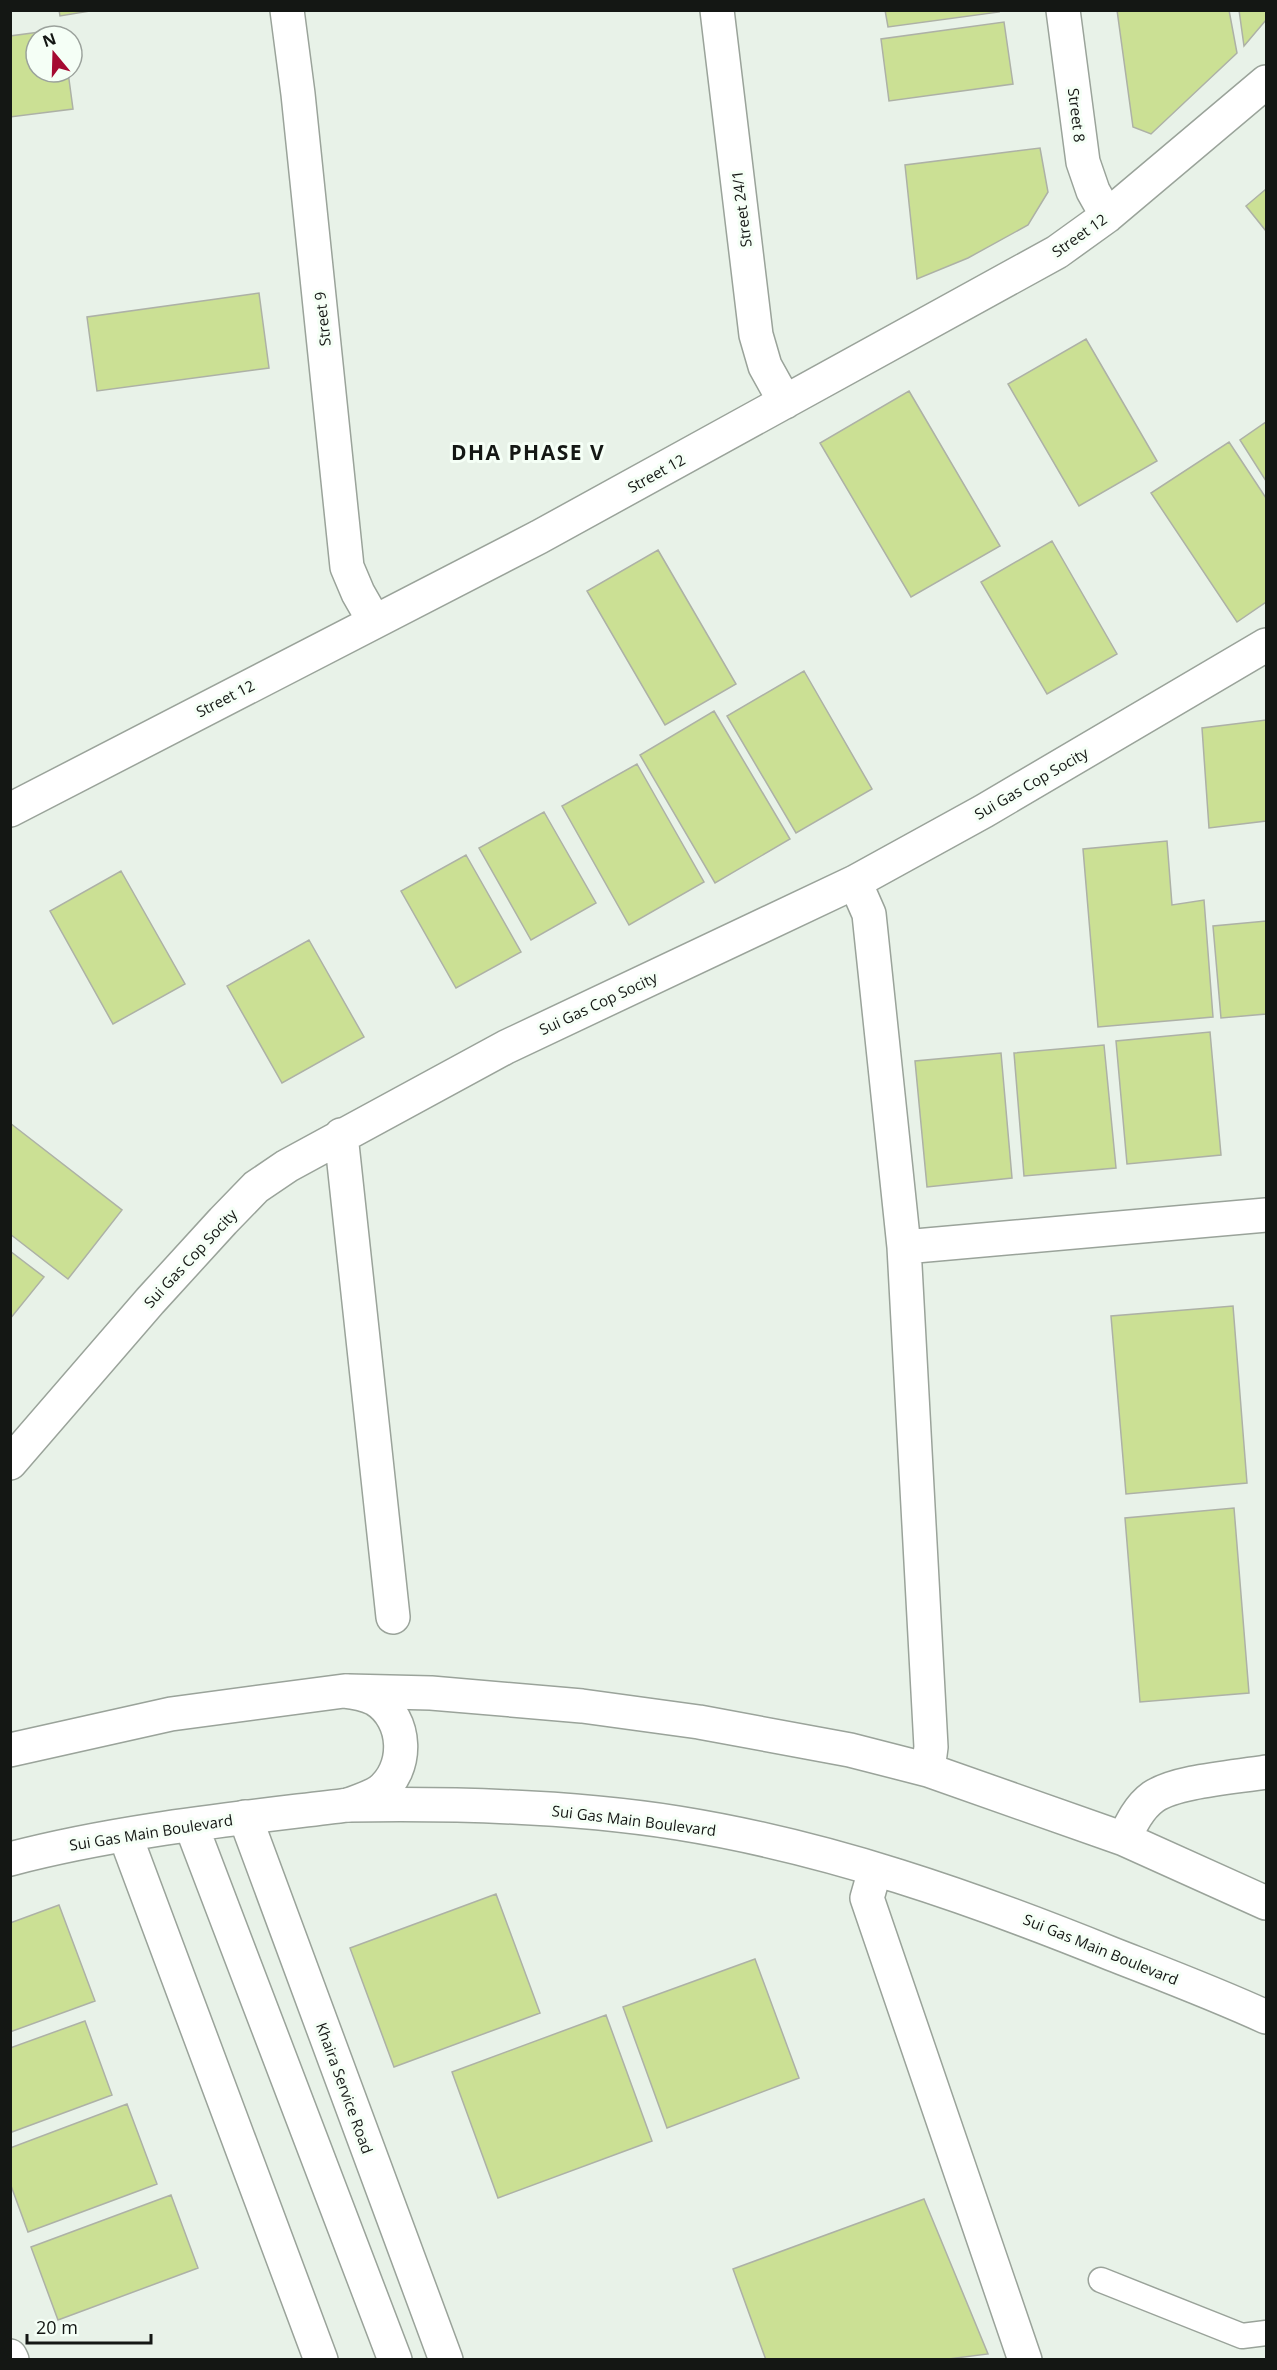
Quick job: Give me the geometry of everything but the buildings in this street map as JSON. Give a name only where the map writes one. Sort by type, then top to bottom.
[{"type":"street","name":"Street 9","points":[[287,10],[298,94],[347,567],[374,621]]},
{"type":"street","name":"Street 24/1","points":[[717,10],[756,335],[765,366],[785,402]]},
{"type":"street","name":"Street 8","points":[[1063,10],[1083,162],[1093,190],[1107,216]]},
{"type":"street","name":"Street 12","points":[[10,810],[539,537],[876,354],[1057,252],[1107,216],[1266,82]]},
{"type":"street","name":"Sui Gas Cop Socity","points":[[10,1463],[150,1301],[256,1187],[287,1166],[506,1047],[855,882],[995,805],[1266,645]]},
{"type":"street","points":[[855,882],[869,914],[904,1247],[931,1747],[928,1770]]},
{"type":"street","points":[[341,1135],[393,1617]]},
{"type":"street","points":[[904,1247],[1266,1215]]},
{"type":"street","points":[[344,1691],[361,1693],[377,1700],[390,1712],[398,1728],[402,1745],[399,1762],[392,1778],[380,1791],[365,1800],[348,1805]]},
{"type":"street","points":[[10,1750],[171,1713],[344,1691],[475,1696],[594,1707],[699,1722],[850,1750],[928,1770],[1124,1839],[1266,1903]]},
{"type":"street","points":[[1124,1839],[1133,1819],[1152,1797],[1176,1787],[1266,1772]]},
{"type":"street","name":"Sui Gas Main Boulevard","points":[[10,1859],[125,1835],[348,1805],[440,1803],[525,1806],[677,1823],[786,1844],[939,1888],[1032,1922],[1266,2017]]},
{"type":"street","name":"Khaira Service Road","points":[[245,1818],[446,2360]]},
{"type":"street","points":[[191,1825],[395,2360]]},
{"type":"street","points":[[125,1835],[321,2360]]},
{"type":"street","points":[[875,1870],[867,1898],[1025,2360]]},
{"type":"lane","points":[[1101,2280],[1242,2336],[1266,2333]]},
{"type":"district","name":"DHA PHASE V","points":[[528,452]]}]
